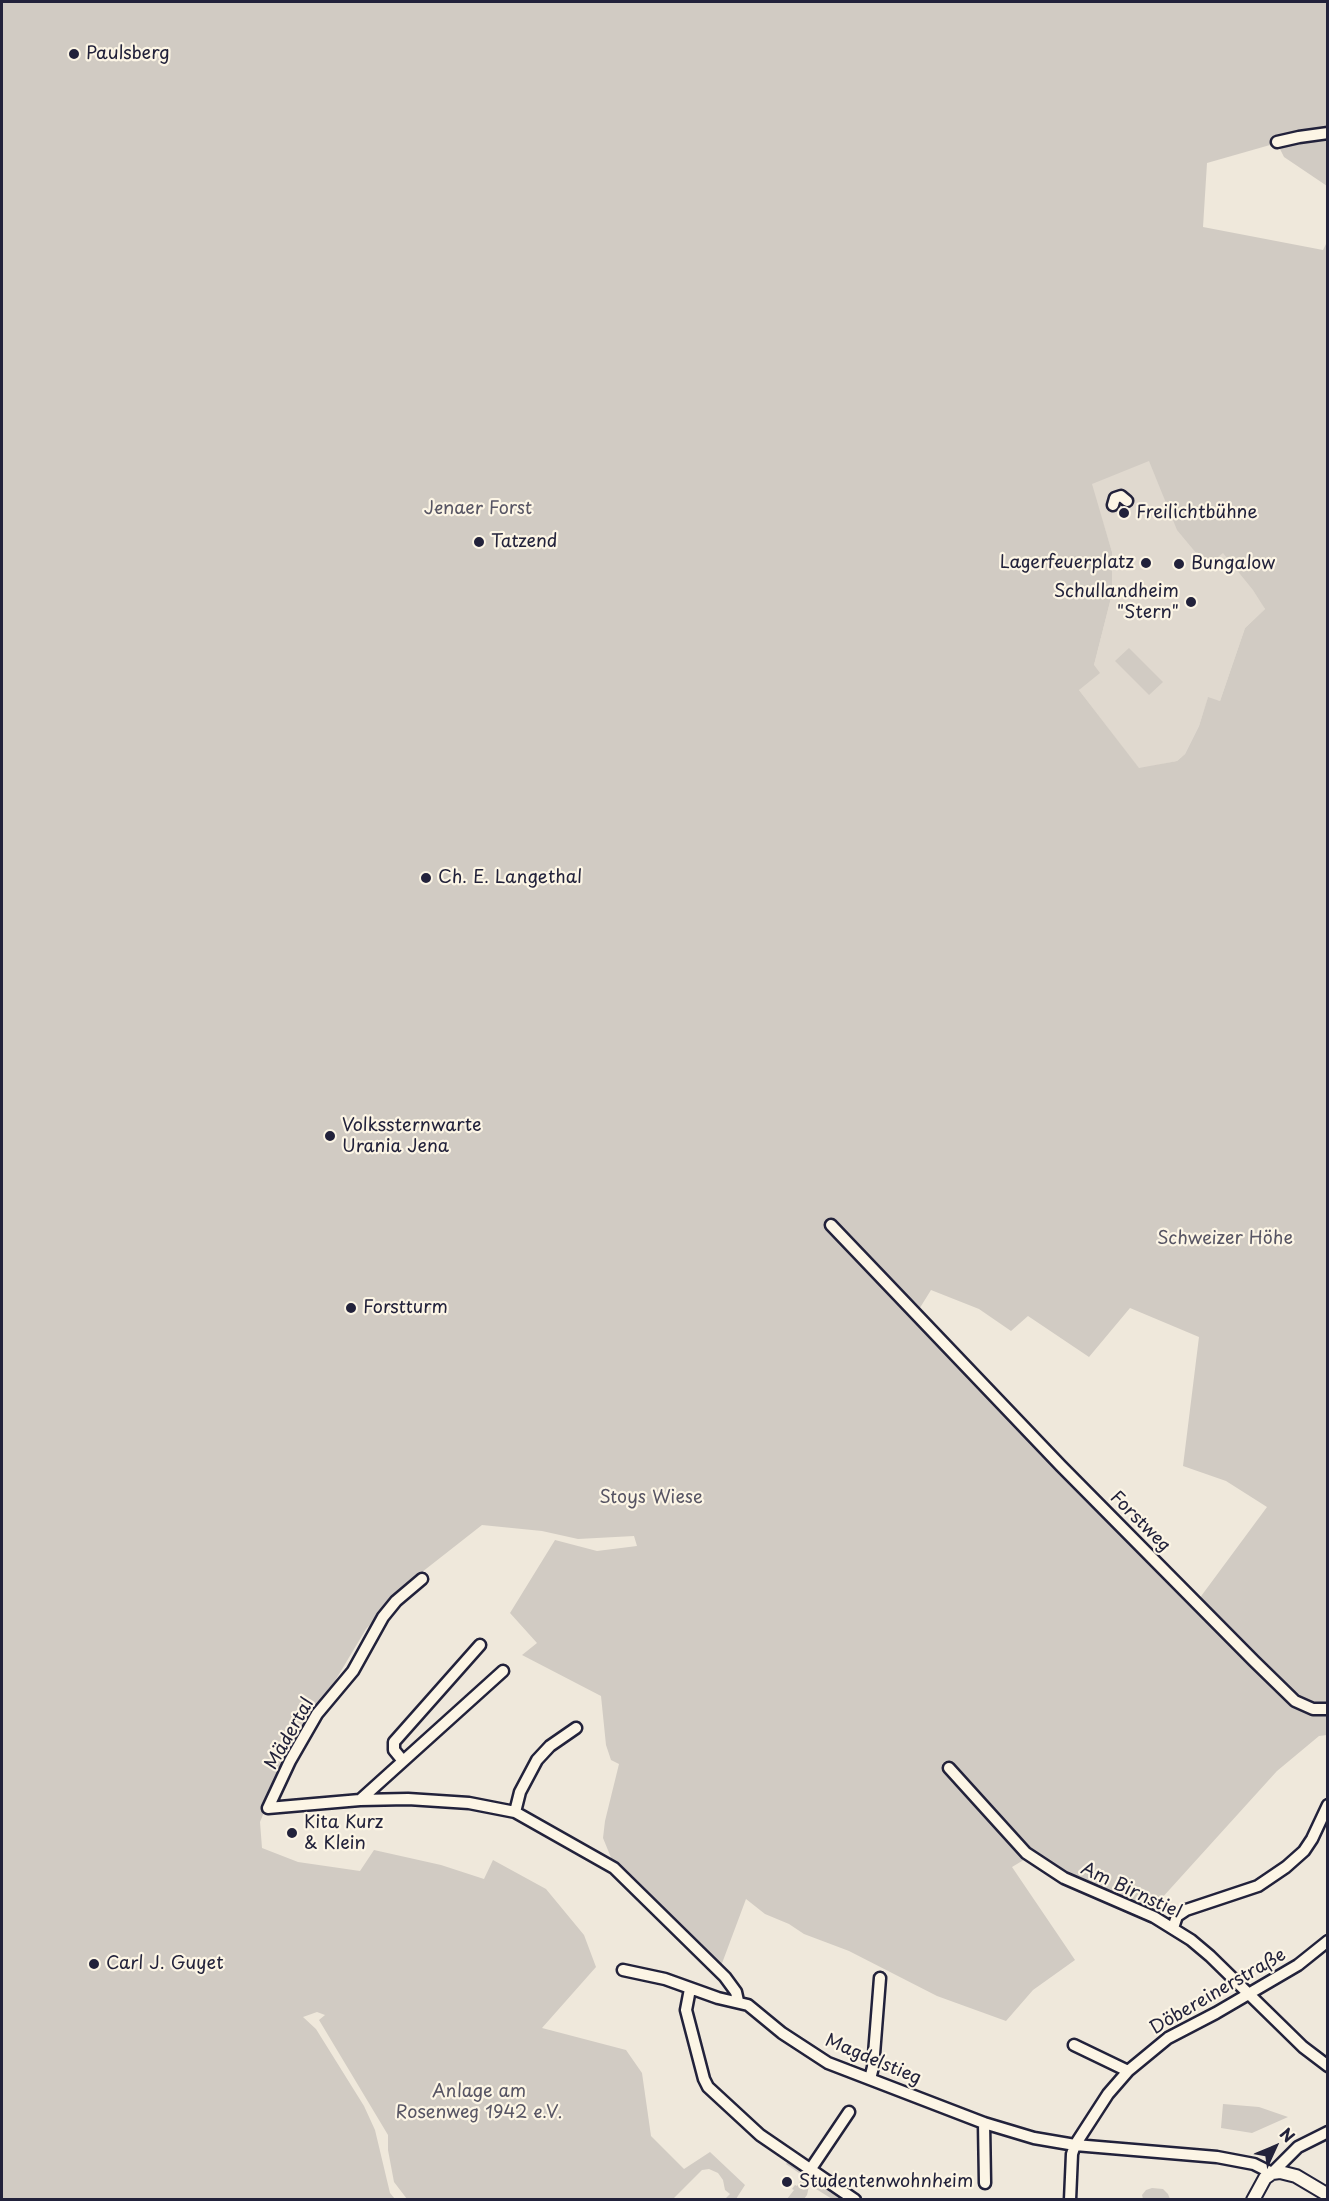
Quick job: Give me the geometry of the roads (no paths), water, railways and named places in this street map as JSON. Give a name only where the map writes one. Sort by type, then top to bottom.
[{"type":"main road","name":"Magdelstieg","points":[[1272,2173],[1291,2174],[1328,2195]]},
{"type":"main road","points":[[1253,2199],[1259,2186],[1272,2173]]},
{"type":"street","points":[[1277,142],[1299,136],[1328,133]]},
{"type":"street","points":[[1113,505],[1114,498],[1120,496],[1127,501]]},
{"type":"street","name":"Forstweg","points":[[831,1225],[1061,1466],[1295,1701],[1313,1709],[1328,1709]]},
{"type":"street","name":"Mädertal","points":[[422,1579],[396,1601],[383,1617],[353,1671],[317,1714],[268,1808],[360,1800],[408,1799],[455,1801],[515,1812],[614,1868],[725,1977],[736,1992],[738,2001]]},
{"type":"street","points":[[403,1761],[394,1750],[394,1742],[480,1645]]},
{"type":"street","points":[[360,1800],[503,1671]]},
{"type":"street","points":[[515,1812],[520,1792],[537,1760],[550,1746],[576,1728]]},
{"type":"street","name":"Am Birnstiel","points":[[949,1768],[1026,1853],[1064,1878],[1154,1917],[1173,1928],[1210,1956],[1296,2040],[1328,2066]]},
{"type":"street","points":[[1173,1928],[1177,1916],[1186,1910],[1258,1886],[1286,1867],[1304,1851],[1328,1805]]},
{"type":"street","name":"Döbereinerstraße","points":[[1070,2199],[1072,2154],[1075,2145],[1108,2094],[1128,2071],[1168,2038],[1298,1965],[1328,1941]]},
{"type":"street","name":"Magdelstieg","points":[[623,1970],[665,1979],[690,1989],[738,2001],[756,2010],[805,2050],[828,2063],[984,2123],[1034,2138],[1075,2145],[1217,2157],[1254,2164],[1272,2173]]},
{"type":"street","points":[[870,2079],[873,2067],[880,1978]]},
{"type":"street","points":[[690,1989],[686,2010],[708,2087],[716,2097],[760,2135],[855,2199]]},
{"type":"street","points":[[1074,2045],[1128,2071]]},
{"type":"street","points":[[810,2170],[849,2112]]},
{"type":"street","points":[[984,2123],[985,2182]]},
{"type":"street","points":[[1272,2173],[1298,2147],[1328,2132]]},
{"type":"place","name":"Paulsberg","points":[[74,54]]},
{"type":"place","name":"Freilichtbühne","points":[[1124,513]]},
{"type":"place","name":"Tatzend","points":[[479,542]]},
{"type":"place","name":"Lagerfeuerplatz","points":[[1146,563]]},
{"type":"place","name":"Bungalow","points":[[1179,564]]},
{"type":"place","name":"Schullandheim \"Stern\"","points":[[1191,602]]},
{"type":"place","name":"Ch. E. Langethal","points":[[426,878]]},
{"type":"place","name":"Volkssternwarte Urania Jena","points":[[330,1136]]},
{"type":"place","name":"Forstturm","points":[[351,1308]]},
{"type":"place","name":"Kita Kurz & Klein","points":[[292,1833]]},
{"type":"place","name":"Carl J. Guyet","points":[[94,1964]]},
{"type":"place","name":"Studentenwohnheim","points":[[787,2182]]},
{"type":"park label","name":"Jenaer Forst","points":[[478,509]]},
{"type":"park label","name":"Schweizer Höhe","points":[[1225,1239]]},
{"type":"park label","name":"Stoys Wiese","points":[[651,1498]]},
{"type":"park label","name":"Anlage am Rosenweg 1942 e.V.","points":[[479,2102]]}]
